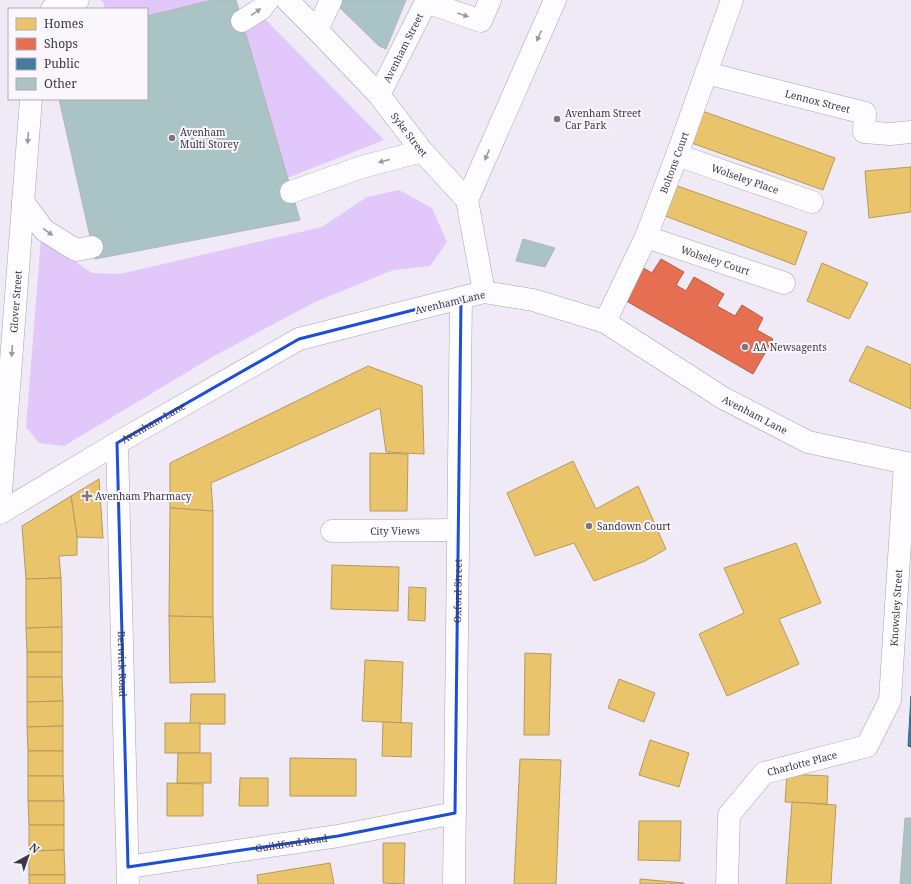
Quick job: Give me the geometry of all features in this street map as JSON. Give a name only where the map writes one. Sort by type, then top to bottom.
[{"type":"street","points":[[53,8],[59,2],[79,0],[91,8]]},
{"type":"street","points":[[242,21],[261,9],[268,0]]},
{"type":"street","name":"Syke Street","points":[[287,0],[378,96],[422,151],[467,200]]},
{"type":"street","points":[[317,30],[331,0]]},
{"type":"street","points":[[426,1],[481,21],[490,0]]},
{"type":"street","points":[[484,292],[467,200],[555,0]]},
{"type":"street","name":"Boltons Court","points":[[606,322],[646,236],[677,155],[732,0]]},
{"type":"street","name":"Avenham Street","points":[[378,96],[426,1]]},
{"type":"street","name":"Lennox Street","points":[[706,73],[865,113],[864,132],[890,134],[911,132]]},
{"type":"street","name":"Glover Street","points":[[0,505],[31,100]]},
{"type":"street","points":[[292,192],[362,167],[422,151]]},
{"type":"street","name":"Wolseley Place","points":[[677,155],[812,202]]},
{"type":"street","points":[[23,202],[44,230],[76,250],[92,247]]},
{"type":"street","name":"Wolseley Court","points":[[646,236],[784,283]]},
{"type":"street","name":"Avenham Lane","points":[[0,513],[117,443],[299,339],[484,292],[533,300],[606,322],[723,398],[808,442],[908,464]]},
{"type":"street","name":"Oxford Street","points":[[454,884],[461,298]]},
{"type":"street","name":"Berwick Road","points":[[117,443],[128,875]]},
{"type":"street","name":"Knowsley Street","points":[[867,746],[890,700],[908,464]]},
{"type":"street","name":"City Views","points":[[332,531],[458,530]]},
{"type":"street","name":"Charlotte Place","points":[[727,884],[728,815],[764,773],[867,746]]},
{"type":"street","name":"Guildford Road","points":[[128,875],[455,813]]},
{"type":"highlighted area","points":[[461,298],[455,813],[338,836],[128,867],[117,443],[299,339]]},
{"type":"shaded area","points":[[100,0],[212,0],[148,16],[148,8],[105,8],[103,2]]},
{"type":"shaded area","points":[[261,15],[384,140],[287,178],[243,26]]},
{"type":"shaded area","points":[[399,190],[432,208],[447,242],[430,266],[393,270],[315,302],[214,356],[64,446],[39,443],[26,427],[41,238],[92,273],[120,274],[322,227],[367,197]]},
{"type":"building: Homes","points":[[702,111],[835,158],[823,190],[686,141]]},
{"type":"building: Homes","points":[[911,167],[911,212],[869,218],[865,171]]},
{"type":"building: Homes","points":[[672,184],[807,232],[795,265],[660,214]]},
{"type":"building: Homes","points":[[822,263],[868,283],[849,319],[807,301]]},
{"type":"building: Homes","points":[[867,346],[911,365],[911,409],[849,381]]},
{"type":"building: Homes","points":[[368,366],[422,386],[424,454],[386,452],[380,408],[211,483],[213,511],[170,508],[170,463]]},
{"type":"building: Homes","points":[[370,453],[408,454],[407,511],[370,511]]},
{"type":"building: Homes","name":"Sandown Court","points":[[573,461],[596,509],[638,486],[666,549],[645,561],[594,581],[574,543],[535,556],[507,493]]},
{"type":"building: Homes","points":[[99,479],[103,538],[77,537],[71,496]]},
{"type":"building: Homes","points":[[71,496],[77,537],[77,555],[59,556],[61,578],[26,579],[22,526]]},
{"type":"building: Homes","points":[[170,508],[213,511],[213,617],[169,616]]},
{"type":"building: Homes","points":[[796,543],[821,603],[779,619],[799,664],[727,696],[699,634],[744,613],[724,568]]},
{"type":"building: Homes","points":[[332,565],[399,567],[398,611],[331,609]]},
{"type":"building: Homes","points":[[61,578],[62,627],[26,628],[26,579]]},
{"type":"building: Homes","points":[[409,587],[426,588],[425,621],[408,620]]},
{"type":"building: Homes","points":[[169,616],[213,617],[215,682],[170,683]]},
{"type":"building: Homes","points":[[62,627],[62,652],[27,652],[26,628]]},
{"type":"building: Homes","points":[[27,652],[62,652],[62,677],[27,677]]},
{"type":"building: Homes","points":[[525,653],[551,654],[549,735],[524,735]]},
{"type":"building: Homes","points":[[365,660],[403,662],[401,723],[362,721]]},
{"type":"building: Homes","points":[[27,677],[62,677],[63,701],[27,702]]},
{"type":"building: Homes","points":[[619,679],[655,693],[644,722],[608,708]]},
{"type":"building: Homes","points":[[191,694],[225,694],[225,724],[190,724]]},
{"type":"building: Homes","points":[[63,701],[63,726],[27,727],[27,702]]},
{"type":"building: Homes","points":[[383,722],[412,723],[411,757],[382,756]]},
{"type":"building: Homes","points":[[165,723],[200,723],[200,753],[165,753]]},
{"type":"building: Homes","points":[[63,726],[63,751],[28,751],[27,727]]},
{"type":"building: Homes","points":[[650,740],[689,753],[679,787],[639,775]]},
{"type":"building: Homes","points":[[28,751],[63,751],[63,776],[28,776]]},
{"type":"building: Homes","points":[[178,753],[211,753],[211,783],[177,783]]},
{"type":"building: Homes","points":[[290,758],[356,759],[356,796],[290,796]]},
{"type":"building: Homes","points":[[520,759],[561,760],[556,884],[514,884]]},
{"type":"building: Homes","points":[[787,774],[828,776],[827,804],[785,802]]},
{"type":"building: Homes","points":[[28,776],[63,776],[64,801],[28,801]]},
{"type":"building: Homes","points":[[240,778],[268,778],[268,806],[239,806]]},
{"type":"building: Homes","points":[[167,783],[203,784],[203,816],[167,816]]},
{"type":"building: Homes","points":[[28,801],[64,801],[64,825],[29,825]]},
{"type":"building: Homes","points":[[792,802],[836,805],[831,884],[786,884]]},
{"type":"building: Homes","points":[[639,821],[681,821],[680,861],[638,860]]},
{"type":"building: Homes","points":[[29,825],[64,825],[64,850],[29,851]]},
{"type":"building: Homes","points":[[383,843],[405,843],[404,884],[383,883]]},
{"type":"building: Homes","points":[[64,850],[65,875],[29,875],[29,851]]},
{"type":"building: Homes","points":[[330,863],[334,884],[258,884],[257,875]]},
{"type":"building: Homes","points":[[29,875],[65,875],[65,884],[29,884]]},
{"type":"building: Homes","points":[[640,879],[684,883],[684,884],[640,884]]},
{"type":"building: Shops","points":[[661,259],[684,272],[676,285],[686,291],[694,277],[724,294],[717,306],[735,316],[742,305],[763,318],[757,330],[773,339],[753,374],[623,299],[638,265],[652,273]]},
{"type":"building: Public","points":[[911,696],[911,747],[908,746]]},
{"type":"building: Other","name":"Avenham Multi Storey","points":[[212,0],[236,0],[300,220],[95,259],[59,100],[148,100],[148,16]]},
{"type":"building: Other","points":[[341,0],[406,0],[386,49],[379,46],[338,6]]},
{"type":"building: Other","points":[[523,239],[555,248],[545,267],[516,261]]},
{"type":"building: Other","points":[[905,818],[911,818],[911,884],[900,884]]},
{"type":"place","name":"Avenham Street Car Park","points":[[557,119]]},
{"type":"place","name":"Avenham Multi Storey","points":[[172,138]]},
{"type":"place","name":"AA Newsagents","points":[[745,347]]},
{"type":"place","name":"Avenham Pharmacy","points":[[87,496]]},
{"type":"place","name":"Sandown Court","points":[[589,526]]}]
